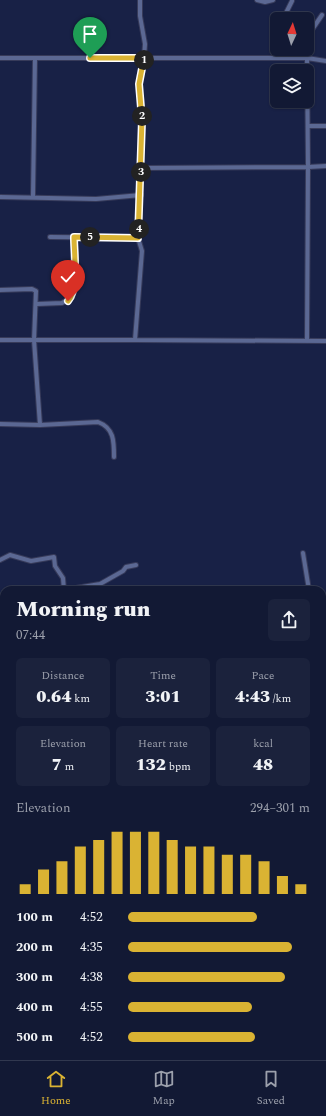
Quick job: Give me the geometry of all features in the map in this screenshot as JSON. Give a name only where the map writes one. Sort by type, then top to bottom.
[{"type":"street","points":[[135,340],[142,251],[138,238],[141,195],[142,120],[139,84],[144,58],[144,33],[140,16],[140,0]]},
{"type":"street","points":[[257,0],[265,2],[273,0]]},
{"type":"street","points":[[286,12],[292,0]]},
{"type":"street","points":[[314,27],[322,15]]},
{"type":"street","points":[[0,58],[307,58],[326,61]]},
{"type":"street","points":[[33,196],[35,58]]},
{"type":"street","points":[[307,58],[307,341]]},
{"type":"street","points":[[308,126],[326,126]]},
{"type":"street","points":[[141,168],[326,166]]},
{"type":"street","points":[[0,197],[33,196],[96,199],[141,195]]},
{"type":"street","points":[[50,237],[138,238]]},
{"type":"street","points":[[37,304],[62,303],[72,297],[74,276],[74,237]]},
{"type":"street","points":[[0,290],[35,289],[37,304],[34,340],[40,426]]},
{"type":"street","points":[[0,340],[326,341]]},
{"type":"street","points":[[0,424],[40,426],[98,422],[106,425],[113,434],[114,457]]},
{"type":"street","points":[[303,553],[308,586]]},
{"type":"street","points":[[0,560],[10,555],[31,561],[54,557],[55,566],[63,578],[64,586]]},
{"type":"street","points":[[88,586],[100,584],[123,571],[126,567],[136,565]]},
{"type":"route","points":[[68,301],[72,297],[74,287],[74,237],[138,238],[141,195],[142,120],[139,84],[144,58],[90,58]]}]
